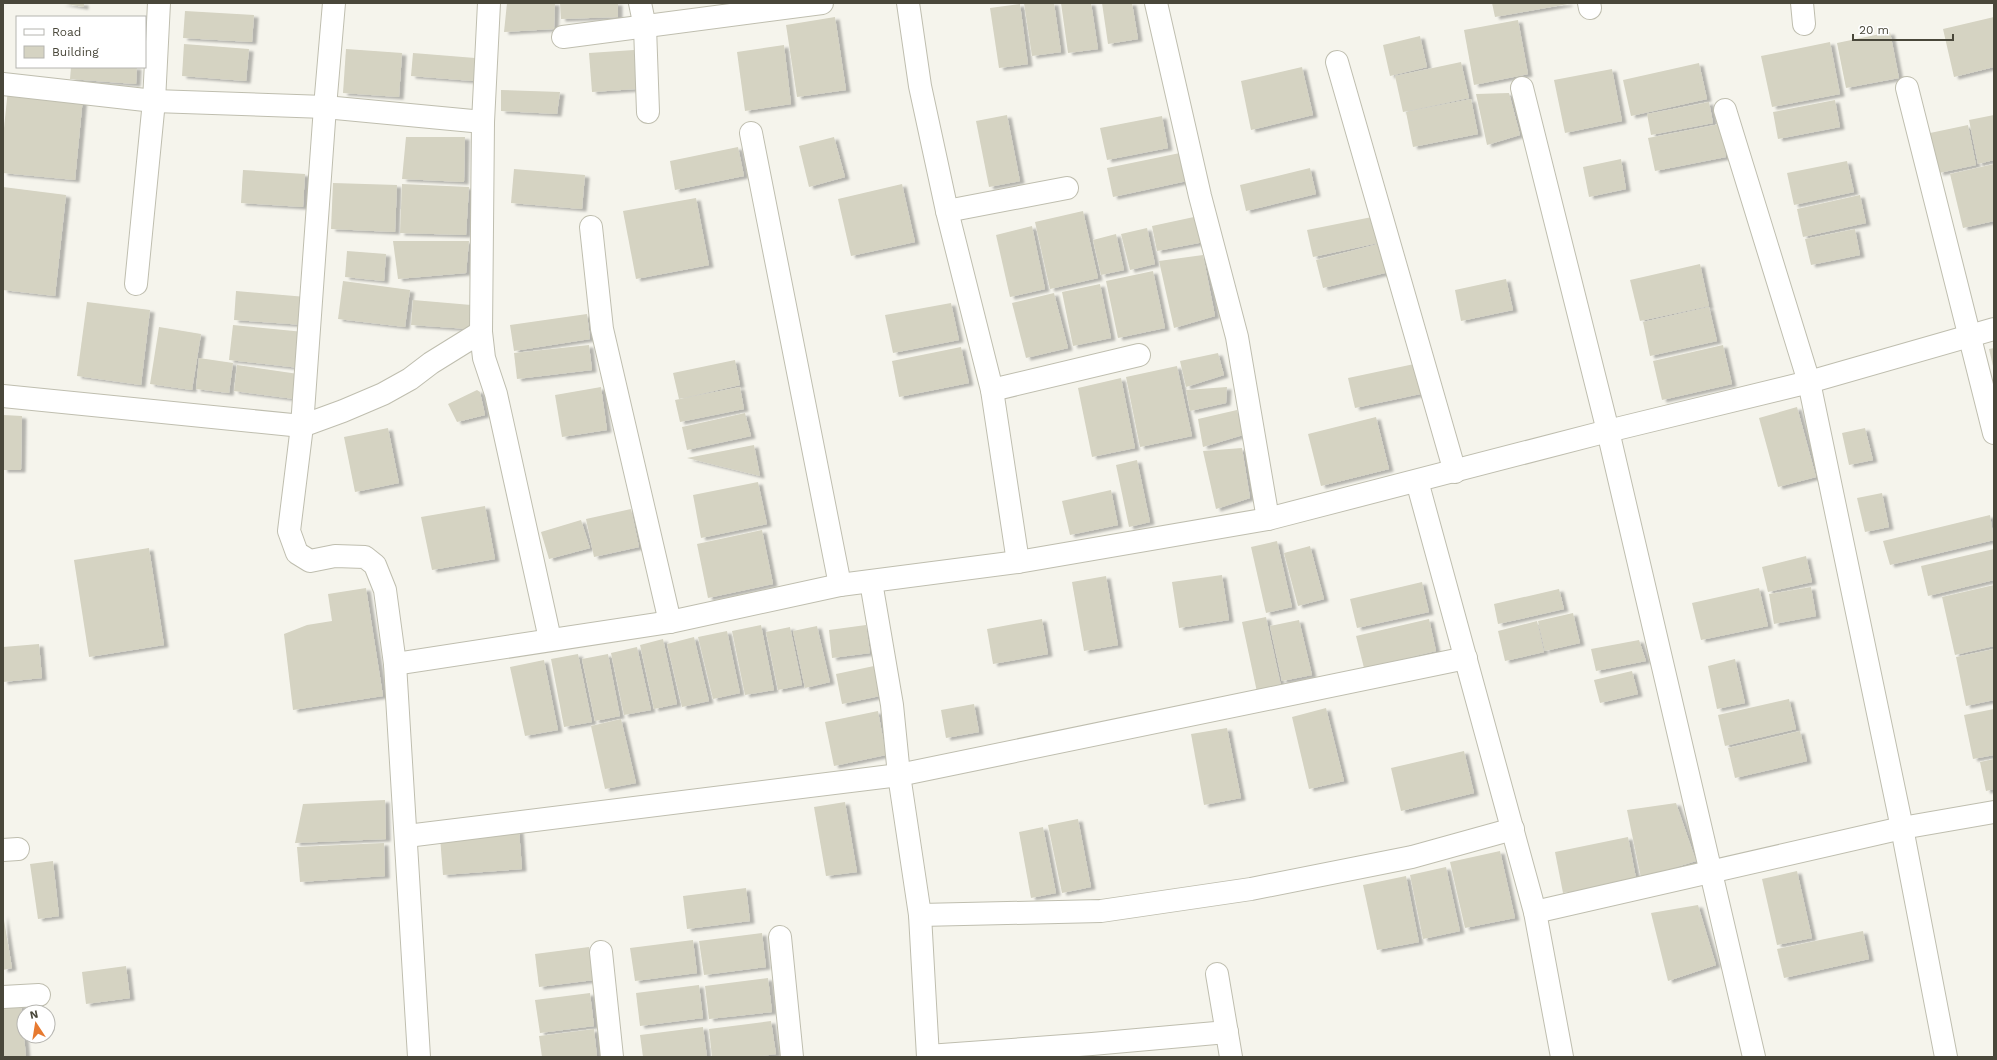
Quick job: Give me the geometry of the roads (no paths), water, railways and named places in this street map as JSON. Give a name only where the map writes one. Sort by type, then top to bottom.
[{"type":"street","points":[[136,284],[154,101],[159,3]]},
{"type":"street","points":[[334,3],[302,426],[289,531],[297,553],[310,561],[335,556],[365,557],[376,565],[385,590],[395,664],[407,836],[419,1057]]},
{"type":"street","points":[[489,3],[483,122],[481,332],[484,358],[496,394],[550,639]]},
{"type":"street","points":[[640,3],[645,27],[648,112]]},
{"type":"street","points":[[563,37],[822,3]]},
{"type":"street","points":[[908,3],[920,86],[947,211],[992,390],[1018,562]]},
{"type":"street","points":[[1156,3],[1200,196],[1236,337],[1268,519]]},
{"type":"street","points":[[1337,62],[1455,472]]},
{"type":"street","points":[[3,84],[154,101],[325,107],[483,122]]},
{"type":"street","points":[[1522,88],[1608,431],[1754,1057]]},
{"type":"street","points":[[1907,88],[1994,433]]},
{"type":"street","points":[[1725,110],[1809,382],[1902,828],[1946,1057]]},
{"type":"street","points":[[751,133],[840,585]]},
{"type":"street","points":[[947,211],[1067,188]]},
{"type":"street","points":[[591,228],[602,328],[670,622]]},
{"type":"street","points":[[395,664],[550,639],[670,622],[840,585],[1018,562],[1268,519],[1455,472],[1608,431],[1809,382],[1994,330]]},
{"type":"street","points":[[3,396],[302,426],[343,411],[410,380],[431,363],[481,332]]},
{"type":"street","points":[[992,390],[1140,355]]},
{"type":"street","points":[[1417,481],[1535,912],[1562,1057]]},
{"type":"street","points":[[871,582],[892,705],[899,775],[920,915],[928,1056],[1093,1051],[1227,1032]]},
{"type":"street","points":[[407,836],[899,775],[1466,658]]},
{"type":"street","points":[[1535,912],[1902,828],[1994,812]]},
{"type":"street","points":[[920,915],[1100,911],[1251,888],[1412,857],[1513,829]]},
{"type":"street","points":[[780,937],[792,1057]]},
{"type":"street","points":[[601,952],[612,1057]]},
{"type":"street","points":[[1217,974],[1230,1057]]},
{"type":"street","points":[[3,997],[40,995]]}]
